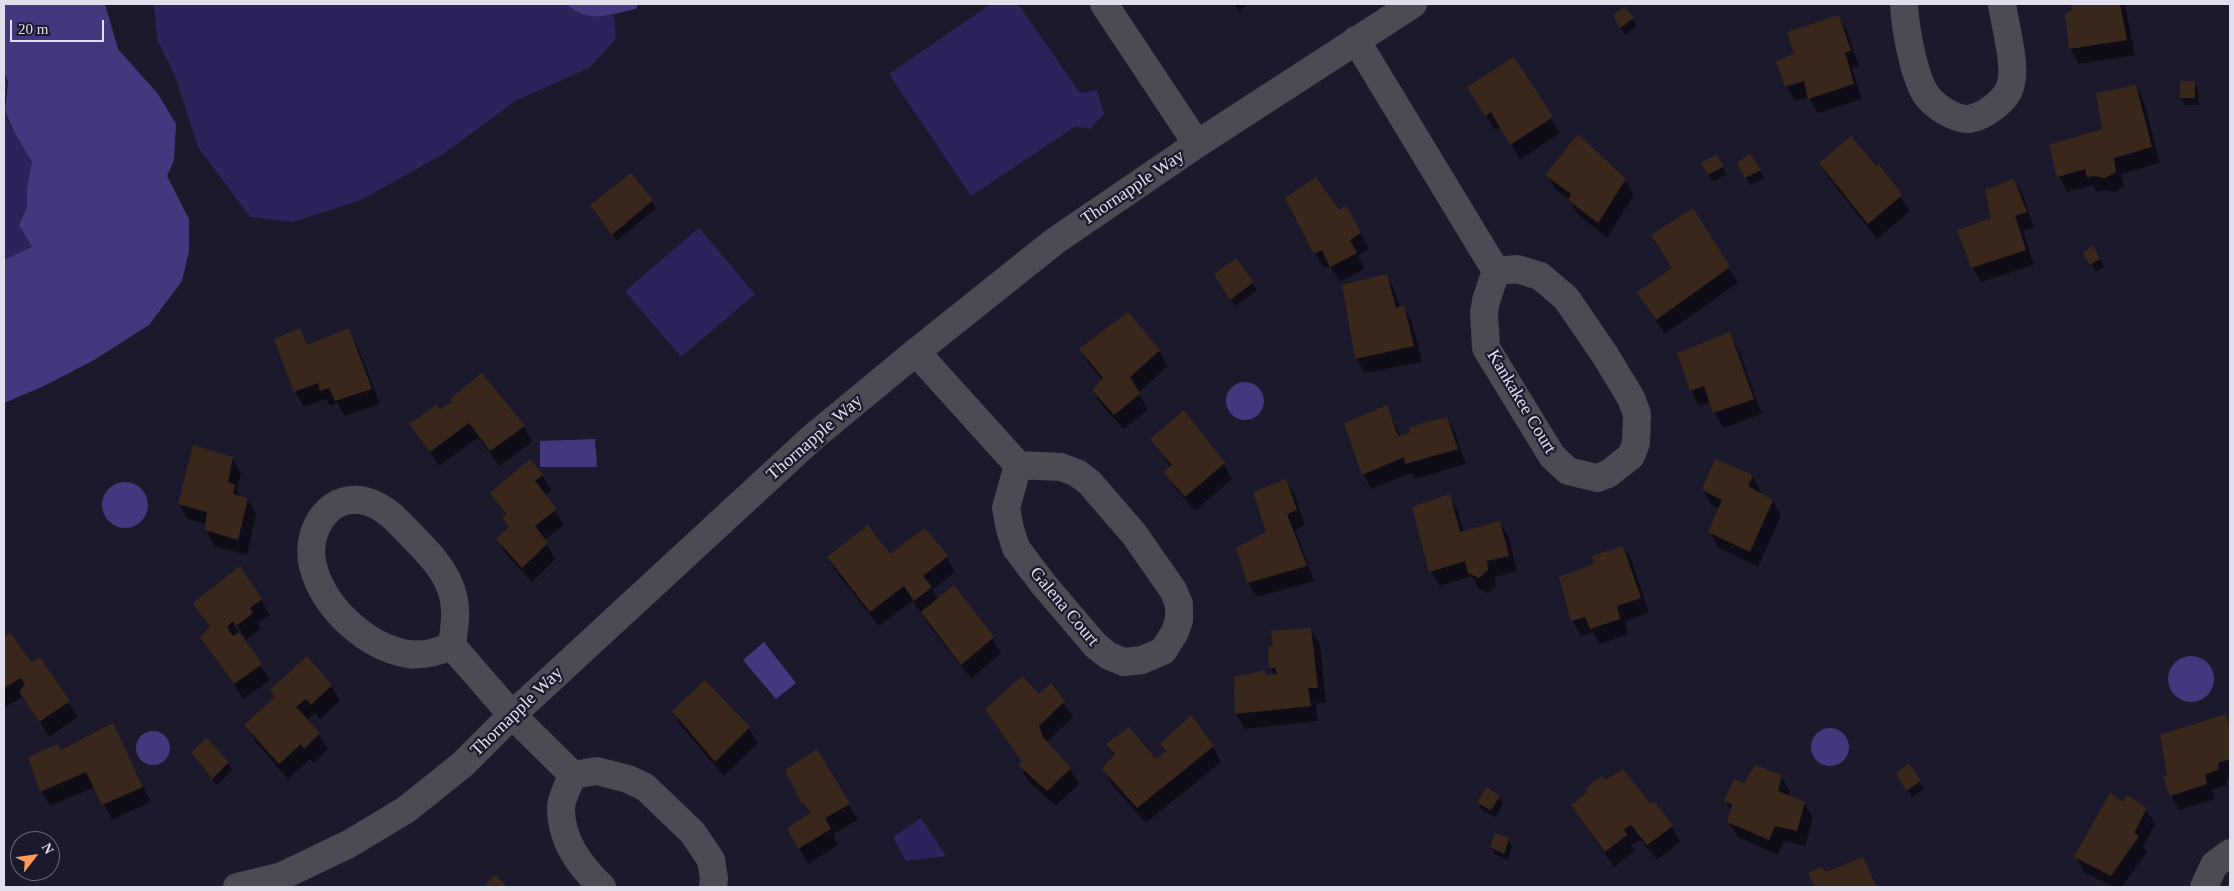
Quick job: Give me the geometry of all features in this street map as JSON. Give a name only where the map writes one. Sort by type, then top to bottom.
[{"type":"street","points":[[1104,4],[1197,144]]},
{"type":"street","name":"Thornapple Way","points":[[237,887],[282,876],[349,844],[408,810],[463,764],[512,715],[813,437],[916,352],[1055,241],[1197,144],[1413,4]]},
{"type":"street","points":[[1904,4],[1905,25],[1925,93],[1950,114],[1968,119],[1981,115],[1993,108],[2003,99],[2011,85],[2010,48],[2002,4]]},
{"type":"street","points":[[1356,40],[1496,271]]},
{"type":"street","name":"Kankakee Court","points":[[1517,269],[1540,276],[1566,298],[1605,355],[1631,398],[1637,414],[1636,443],[1632,456],[1608,474],[1597,478],[1568,471],[1552,456],[1486,348],[1484,312],[1496,271],[1517,269]]},
{"type":"street","points":[[916,352],[1018,466]]},
{"type":"street","name":"Galena Court","points":[[1018,466],[1061,467],[1077,473],[1090,482],[1134,534],[1173,590],[1179,604],[1175,632],[1163,651],[1142,660],[1124,662],[1109,656],[1096,646],[1044,585],[1016,548],[1010,528],[1006,508],[1018,466]]},
{"type":"street","points":[[452,646],[433,654],[409,654],[393,650],[374,641],[342,615],[322,590],[313,565],[312,540],[315,528],[320,518],[330,508],[342,503],[369,502],[387,511],[418,542],[442,570],[452,588],[455,608],[452,646],[512,715],[573,775]]},
{"type":"street","points":[[573,775],[597,771],[628,779],[645,787],[693,833],[711,860],[714,878],[713,887]]},
{"type":"street","points":[[573,775],[561,808],[564,835],[583,867],[602,887]]},
{"type":"street","points":[[2204,887],[2214,865],[2230,853]]},
{"type":"shaded area","points":[[4,4],[105,4],[118,49],[158,94],[176,124],[174,160],[167,176],[189,219],[189,251],[182,281],[149,325],[94,360],[44,386],[4,403],[4,259],[32,247],[19,225],[27,207],[27,188],[32,162],[14,132],[5,111],[8,82],[4,71]]},
{"type":"shaded area","points":[[154,4],[566,4],[577,11],[589,15],[614,15],[616,39],[589,68],[515,101],[445,153],[361,200],[293,222],[250,217],[198,147],[175,76],[157,40]]},
{"type":"shaded area","points":[[566,4],[638,4],[636,9],[609,15],[592,16],[575,10]]},
{"type":"shaded area","points":[[991,4],[1018,4],[1080,93],[1097,90],[1104,114],[1090,129],[1076,126],[971,196],[889,74]]},
{"type":"shaded area","points":[[4,71],[7,82],[6,116],[12,130],[32,162],[27,188],[27,207],[19,225],[32,247],[6,260],[4,259]]},
{"type":"shaded area","points":[[699,228],[755,294],[681,357],[625,291]]},
{"type":"shaded area","points":[[1245,382],[1258,388],[1264,401],[1258,414],[1245,420],[1232,414],[1226,401],[1232,388]]},
{"type":"shaded area","points":[[595,439],[597,467],[540,467],[540,441]]},
{"type":"shaded area","points":[[130,482],[142,488],[147,496],[147,514],[142,522],[134,527],[120,528],[108,522],[103,514],[102,500],[108,488],[116,483]]},
{"type":"shaded area","points":[[764,642],[796,683],[776,699],[743,660]]},
{"type":"shaded area","points":[[2187,656],[2195,656],[2204,660],[2210,666],[2214,679],[2210,692],[2204,698],[2195,702],[2187,702],[2178,698],[2172,692],[2168,683],[2168,675],[2172,666],[2178,660]]},
{"type":"shaded area","points":[[1830,728],[1844,733],[1849,747],[1844,761],[1830,766],[1816,761],[1811,747],[1816,733]]},
{"type":"shaded area","points":[[153,731],[160,732],[165,736],[169,741],[169,755],[165,760],[160,764],[153,765],[146,764],[141,760],[137,755],[136,748],[137,741],[141,736],[146,732]]},
{"type":"shaded area","points":[[921,818],[946,856],[906,861],[893,837]]},
{"type":"building","points":[[2071,4],[2120,4],[2127,40],[2069,49],[2065,13],[2072,10]]},
{"type":"building","points":[[1625,7],[1634,18],[1620,28],[1613,15]]},
{"type":"building","points":[[1839,15],[1851,51],[1845,52],[1854,84],[1808,99],[1804,81],[1785,87],[1776,61],[1794,54],[1787,32]]},
{"type":"building","points":[[1514,57],[1553,117],[1510,145],[1491,112],[1485,116],[1467,87]]},
{"type":"building","points":[[2180,81],[2195,81],[2195,98],[2180,98]]},
{"type":"building","points":[[2136,85],[2152,147],[2114,158],[2116,172],[2105,178],[2087,177],[2085,169],[2057,177],[2049,145],[2102,129],[2096,93]]},
{"type":"building","points":[[1578,134],[1626,179],[1598,223],[1568,200],[1571,194],[1545,175]]},
{"type":"building","points":[[1851,136],[1876,166],[1879,164],[1902,195],[1868,224],[1819,163]]},
{"type":"building","points":[[1750,153],[1761,170],[1745,178],[1737,163]]},
{"type":"building","points":[[1716,155],[1724,166],[1708,175],[1701,163]]},
{"type":"building","points":[[631,173],[653,200],[612,235],[590,205]]},
{"type":"building","points":[[1316,177],[1339,210],[1347,206],[1361,233],[1350,240],[1357,253],[1330,267],[1322,250],[1314,254],[1285,198]]},
{"type":"building","points":[[2014,179],[2027,212],[2015,216],[2026,250],[1971,268],[1957,230],[1991,218],[1985,190]]},
{"type":"building","points":[[1693,208],[1730,267],[1656,320],[1637,292],[1672,268],[1651,235]]},
{"type":"building","points":[[2093,245],[2100,259],[2090,265],[2083,253]]},
{"type":"building","points":[[1236,258],[1254,282],[1230,300],[1214,274]]},
{"type":"building","points":[[1387,274],[1396,308],[1404,305],[1414,346],[1355,359],[1342,285]]},
{"type":"building","points":[[1128,312],[1160,350],[1130,377],[1140,394],[1114,415],[1092,390],[1103,378],[1079,349]]},
{"type":"building","points":[[300,328],[307,345],[349,328],[372,389],[335,401],[329,388],[320,391],[318,383],[294,392],[274,339]]},
{"type":"building","points":[[1730,332],[1754,399],[1713,413],[1704,386],[1690,391],[1677,353]]},
{"type":"building","points":[[482,373],[525,426],[490,451],[469,423],[430,452],[409,424],[436,405],[440,409],[452,402],[450,399]]},
{"type":"building","points":[[1387,405],[1398,436],[1410,433],[1409,427],[1447,417],[1458,449],[1405,464],[1404,457],[1362,475],[1344,423]]},
{"type":"building","points":[[1184,410],[1225,463],[1185,497],[1163,472],[1172,465],[1150,439]]},
{"type":"building","points":[[193,445],[233,457],[228,482],[235,485],[233,494],[248,498],[238,540],[205,530],[207,512],[178,504]]},
{"type":"building","points":[[530,459],[543,475],[535,481],[557,509],[535,526],[548,543],[522,568],[496,539],[509,527],[502,517],[506,514],[490,493]]},
{"type":"building","points":[[1715,459],[1753,475],[1748,486],[1773,500],[1750,552],[1708,532],[1722,500],[1702,490]]},
{"type":"building","points":[[1286,479],[1297,510],[1287,514],[1307,566],[1247,583],[1236,548],[1266,532],[1253,492]]},
{"type":"building","points":[[1450,494],[1460,532],[1500,521],[1509,556],[1487,561],[1488,570],[1479,578],[1468,573],[1465,561],[1429,572],[1412,507]]},
{"type":"building","points":[[868,525],[890,554],[925,528],[948,556],[923,576],[932,587],[914,601],[904,586],[870,612],[827,557]]},
{"type":"building","points":[[1623,546],[1641,598],[1617,606],[1620,619],[1590,629],[1585,617],[1571,621],[1559,577],[1594,564],[1592,556]]},
{"type":"building","points":[[240,566],[262,599],[250,608],[253,613],[236,626],[233,621],[227,627],[233,636],[239,632],[262,664],[234,684],[200,637],[210,627],[193,603]]},
{"type":"building","points":[[954,585],[994,637],[961,665],[921,612]]},
{"type":"building","points":[[1311,628],[1318,688],[1308,688],[1311,706],[1235,714],[1234,677],[1265,670],[1266,675],[1277,674],[1275,668],[1269,668],[1268,647],[1273,646],[1271,631]]},
{"type":"building","points":[[10,632],[31,662],[40,657],[70,701],[39,722],[19,691],[25,685],[21,678],[4,688],[4,637]]},
{"type":"building","points":[[307,656],[332,685],[311,705],[306,699],[296,707],[320,733],[304,749],[301,744],[279,764],[244,725],[275,697],[270,690]]},
{"type":"building","points":[[1022,676],[1039,694],[1051,683],[1065,701],[1039,726],[1043,737],[1071,768],[1047,791],[1018,765],[1022,762],[985,709]]},
{"type":"building","points":[[705,680],[750,727],[715,762],[672,711]]},
{"type":"building","points":[[2226,714],[2230,727],[2230,759],[2218,763],[2219,769],[2205,775],[2207,784],[2170,796],[2163,777],[2167,775],[2160,735]]},
{"type":"building","points":[[1191,715],[1214,746],[1137,808],[1102,769],[1115,754],[1106,744],[1129,727],[1156,759],[1166,751],[1160,744]]},
{"type":"building","points":[[113,723],[143,787],[102,805],[86,772],[40,792],[28,757],[58,744],[61,750]]},
{"type":"building","points":[[207,738],[229,762],[212,779],[191,752]]},
{"type":"building","points":[[817,749],[850,804],[825,818],[831,829],[798,849],[787,828],[810,813],[804,803],[802,804],[785,770]]},
{"type":"building","points":[[1909,763],[1921,781],[1906,791],[1896,773]]},
{"type":"building","points":[[1755,765],[1782,775],[1778,791],[1805,802],[1797,831],[1775,826],[1769,840],[1727,822],[1732,804],[1724,801],[1734,779],[1744,783]]},
{"type":"building","points":[[1623,769],[1651,804],[1654,801],[1673,826],[1647,845],[1631,825],[1624,829],[1627,835],[1605,852],[1571,805],[1588,792],[1585,789],[1602,776],[1606,780]]},
{"type":"building","points":[[1486,787],[1500,796],[1491,810],[1477,803]]},
{"type":"building","points":[[2110,793],[2123,802],[2127,795],[2147,808],[2134,833],[2139,836],[2111,876],[2074,857]]},
{"type":"building","points":[[1495,833],[1509,838],[1504,854],[1490,847]]},
{"type":"building","points":[[1863,857],[1877,887],[1815,887],[1808,873],[1822,867],[1826,872]]},
{"type":"building","points":[[495,875],[508,887],[483,887]]}]
